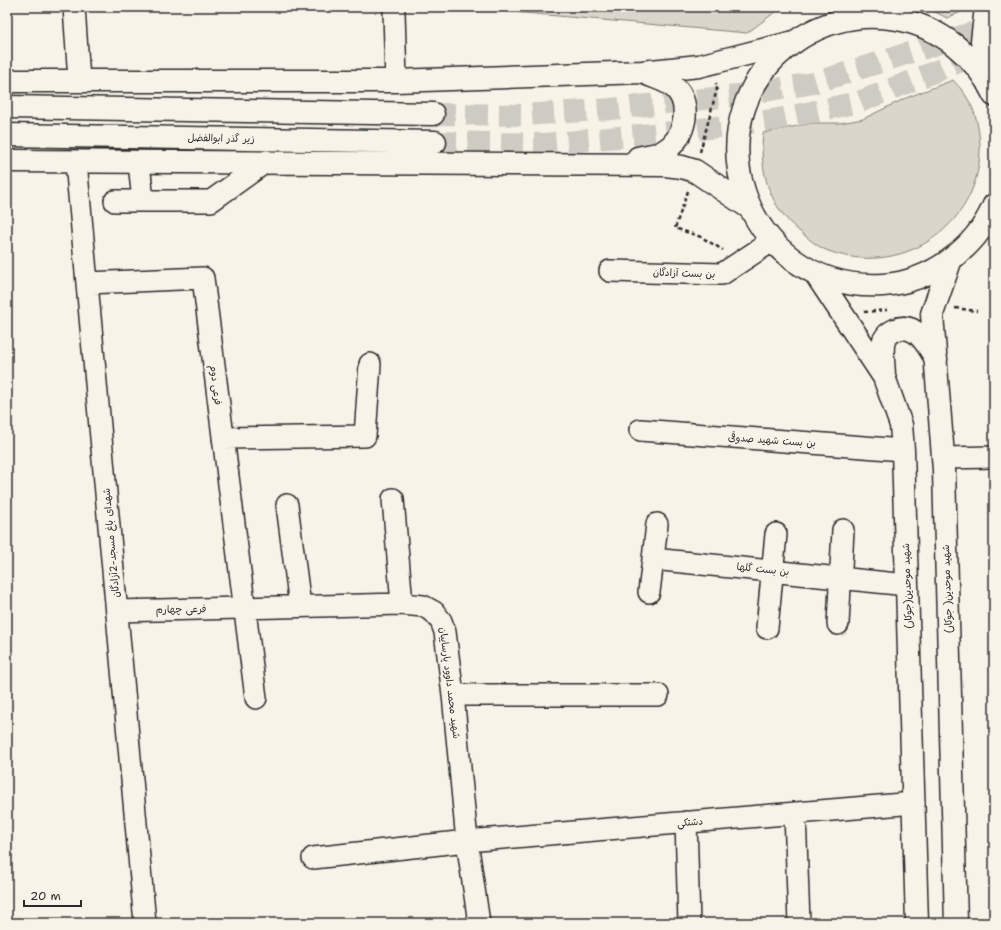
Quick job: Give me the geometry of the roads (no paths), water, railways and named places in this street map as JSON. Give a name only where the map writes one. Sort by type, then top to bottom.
[{"type":"main road","points":[[986,7],[982,41],[994,89]]},
{"type":"main road","points":[[994,95],[979,70],[968,56],[938,34],[922,26],[892,18],[868,17],[858,13],[820,27],[794,42],[779,54],[764,73],[748,99],[742,117],[739,135],[739,172],[750,208],[756,220],[772,241],[795,261],[815,273],[850,283],[885,284],[920,276],[951,259],[975,236],[994,205]]},
{"type":"main road","points":[[7,81],[396,82],[642,72],[714,63],[794,42]]},
{"type":"main road","points":[[615,164],[664,152],[673,143],[683,128],[684,105],[673,86],[642,72]]},
{"type":"main road","points":[[7,107],[433,114]]},
{"type":"main road","name":"زیر گذر ابوالفضل","points":[[7,135],[435,142]]},
{"type":"main road","points":[[7,162],[139,163],[267,161],[615,164],[682,167],[695,171],[750,208]]},
{"type":"main road","name":"شهید موحدین( جوکار)","points":[[951,259],[932,314],[943,458],[956,923]]},
{"type":"main road","name":"شهید موحدین(جوکار)","points":[[815,273],[884,377],[901,425],[917,923]]},
{"type":"main road","points":[[884,377],[884,341],[888,333],[897,328],[907,328],[924,340],[936,359]]},
{"type":"street","points":[[74,7],[79,80]]},
{"type":"street","points":[[394,12],[396,82]]},
{"type":"street","points":[[115,202],[211,201],[267,161]]},
{"type":"street","name":"شهدای‌ باغ مسجد-2آزادگان","points":[[76,162],[145,923]]},
{"type":"street","points":[[139,163],[142,201]]},
{"type":"street","name":"بن بست آزادگان","points":[[610,271],[722,274],[772,241]]},
{"type":"street","name":"فرعی دوم","points":[[87,283],[203,278],[256,698]]},
{"type":"street","points":[[223,438],[365,436],[370,364]]},
{"type":"street","name":"بن بست شهید صدوقی","points":[[640,430],[903,450]]},
{"type":"street","points":[[943,458],[994,457]]},
{"type":"street","points":[[393,499],[402,604]]},
{"type":"street","points":[[287,505],[300,606]]},
{"type":"street","points":[[648,592],[657,524]]},
{"type":"street","points":[[838,624],[843,530]]},
{"type":"street","points":[[767,628],[776,534]]},
{"type":"street","name":"بن بست گلها","points":[[653,559],[773,570],[907,585]]},
{"type":"street","name":"شهید محمد داوود پارساییان","points":[[245,607],[402,604],[423,606],[434,612],[441,621],[444,632],[453,695],[467,841],[479,923]]},
{"type":"street","name":"فرعی چهارم","points":[[117,611],[245,607]]},
{"type":"street","points":[[453,695],[658,695]]},
{"type":"street","name":"دشتکی","points":[[312,858],[467,841],[914,803]]},
{"type":"street","points":[[795,813],[799,923]]},
{"type":"street","points":[[686,822],[689,923]]},
{"type":"tunnel","points":[[433,114],[525,115],[611,109],[731,96],[814,83],[994,26]]},
{"type":"tunnel","points":[[435,142],[544,144],[684,131],[773,120],[859,102],[984,52]]}]
